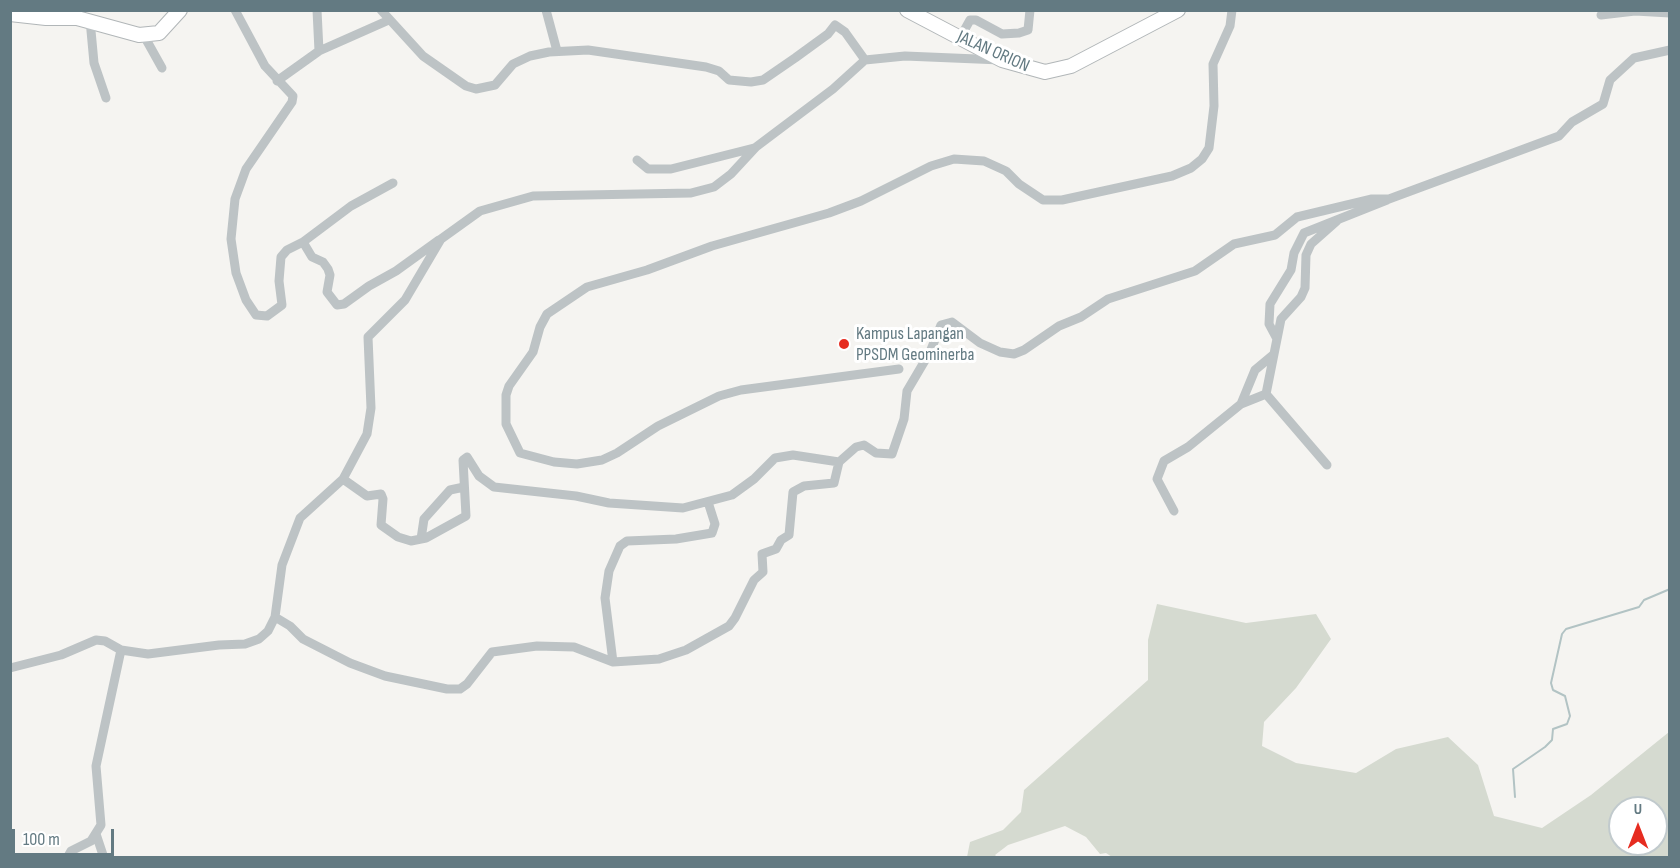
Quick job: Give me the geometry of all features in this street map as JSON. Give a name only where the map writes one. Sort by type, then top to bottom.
[{"type":"highway","points":[[10,14],[52,14],[90,20],[128,33],[143,34],[159,33],[180,10]]},
{"type":"highway","name":"JALAN ORION","points":[[907,10],[1002,60],[1045,72],[1071,66],[1178,10]]},
{"type":"street","points":[[235,10],[258,55],[277,81],[293,96],[292,102],[246,169],[238,185],[232,216],[231,239],[236,273],[246,300],[256,315],[272,314],[282,305],[279,281],[281,257],[287,250],[303,242],[344,211],[393,183]]},
{"type":"street","points":[[317,10],[319,51]]},
{"type":"street","points":[[381,10],[423,56],[466,86],[476,89],[495,85],[513,64],[530,56],[557,51],[588,50],[706,67],[718,71],[729,80],[751,82],[763,80],[828,34],[835,25],[845,32],[865,60]]},
{"type":"street","points":[[546,10],[557,51]]},
{"type":"street","points":[[960,38],[970,20],[976,20],[1002,34],[1026,31],[1030,10]]},
{"type":"street","points":[[899,369],[741,390],[719,396],[658,426],[617,453],[602,460],[577,464],[554,462],[520,453],[506,424],[506,395],[509,386],[533,352],[540,327],[547,314],[587,287],[647,270],[712,246],[829,213],[861,201],[931,166],[954,159],[984,161],[1006,171],[1018,184],[1043,200],[1062,200],[1172,176],[1191,168],[1202,159],[1209,148],[1214,106],[1213,64],[1230,26],[1232,10]]},
{"type":"street","points":[[1601,15],[1635,11],[1670,13]]},
{"type":"street","points":[[90,20],[94,63],[106,98]]},
{"type":"street","points":[[277,81],[319,51],[389,20]]},
{"type":"street","points":[[143,34],[162,68]]},
{"type":"street","points":[[1277,339],[1269,324],[1270,304],[1291,270],[1299,239],[1304,233],[1559,136],[1572,122],[1603,104],[1610,80],[1634,58],[1670,50]]},
{"type":"street","points":[[303,242],[312,257],[323,262],[328,269],[330,275],[327,292],[337,305],[344,304],[480,210],[533,196],[691,193],[714,187],[732,174],[756,147],[833,89],[865,60],[905,56],[1002,60]]},
{"type":"street","points":[[637,160],[648,169],[670,169],[756,147]]},
{"type":"street","points":[[275,617],[290,626],[303,639],[350,663],[385,676],[447,689],[460,689],[467,684],[492,652],[537,646],[574,647],[613,662],[659,659],[686,650],[729,626],[754,580],[763,572],[762,554],[776,549],[781,540],[789,536],[793,492],[804,486],[834,483],[839,462],[856,447],[864,445],[876,453],[891,454],[904,419],[907,391],[930,352],[938,330],[945,323],[952,322],[990,349],[1014,354],[1032,346],[1059,326],[1081,317],[1108,298],[1195,271],[1234,244],[1275,235],[1297,217],[1372,199],[1389,199]]},
{"type":"street","points":[[1266,394],[1281,319],[1301,297],[1305,281],[1305,263],[1311,244],[1337,221]]},
{"type":"street","points":[[10,668],[62,654],[96,640],[121,651],[148,654],[245,644],[259,639],[268,631],[275,617],[282,565],[300,518],[344,479],[363,446],[370,422],[368,337],[405,300],[441,239]]},
{"type":"street","points":[[1293,261],[1305,281]]},
{"type":"street","points":[[1241,404],[1256,370],[1273,355]]},
{"type":"street","points":[[1174,511],[1158,483],[1160,469],[1164,462],[1188,447],[1241,404],[1266,394]]},
{"type":"street","points":[[1266,394],[1327,465]]},
{"type":"street","points":[[344,479],[367,496],[375,493],[381,494],[383,500],[379,521],[385,530],[411,541],[421,539],[466,516],[463,460],[467,458],[479,476],[494,487],[576,495],[609,503],[683,508],[732,495],[754,479],[775,458],[793,455],[839,462]]},
{"type":"street","points":[[421,539],[421,525],[424,519],[450,490],[464,488]]},
{"type":"street","points":[[613,662],[605,598],[609,571],[620,546],[627,541],[676,539],[712,533],[715,525],[708,502]]},
{"type":"street","points":[[67,858],[71,851],[91,841],[101,825],[96,766],[106,709],[121,651]]},
{"type":"street","points":[[96,834],[104,858]]},
{"type":"shaded area","points":[[1157,604],[1246,623],[1316,614],[1331,639],[1296,688],[1264,722],[1262,746],[1296,763],[1356,773],[1396,749],[1448,737],[1478,765],[1494,816],[1542,828],[1591,795],[1669,732],[1669,857],[1112,857],[1106,853],[1100,854],[1086,837],[1065,826],[1008,845],[995,855],[997,857],[967,857],[970,842],[1003,830],[1021,812],[1024,790],[1148,680],[1148,640]]},
{"type":"waterway","points":[[1515,797],[1513,769],[1545,747],[1552,740],[1553,729],[1567,724],[1570,716],[1565,696],[1553,690],[1551,683],[1562,634],[1566,629],[1639,607],[1644,600],[1670,589]]},
{"type":"place","name":"Kampus Lapangan PPSDM Geominerba","points":[[844,344]]}]
